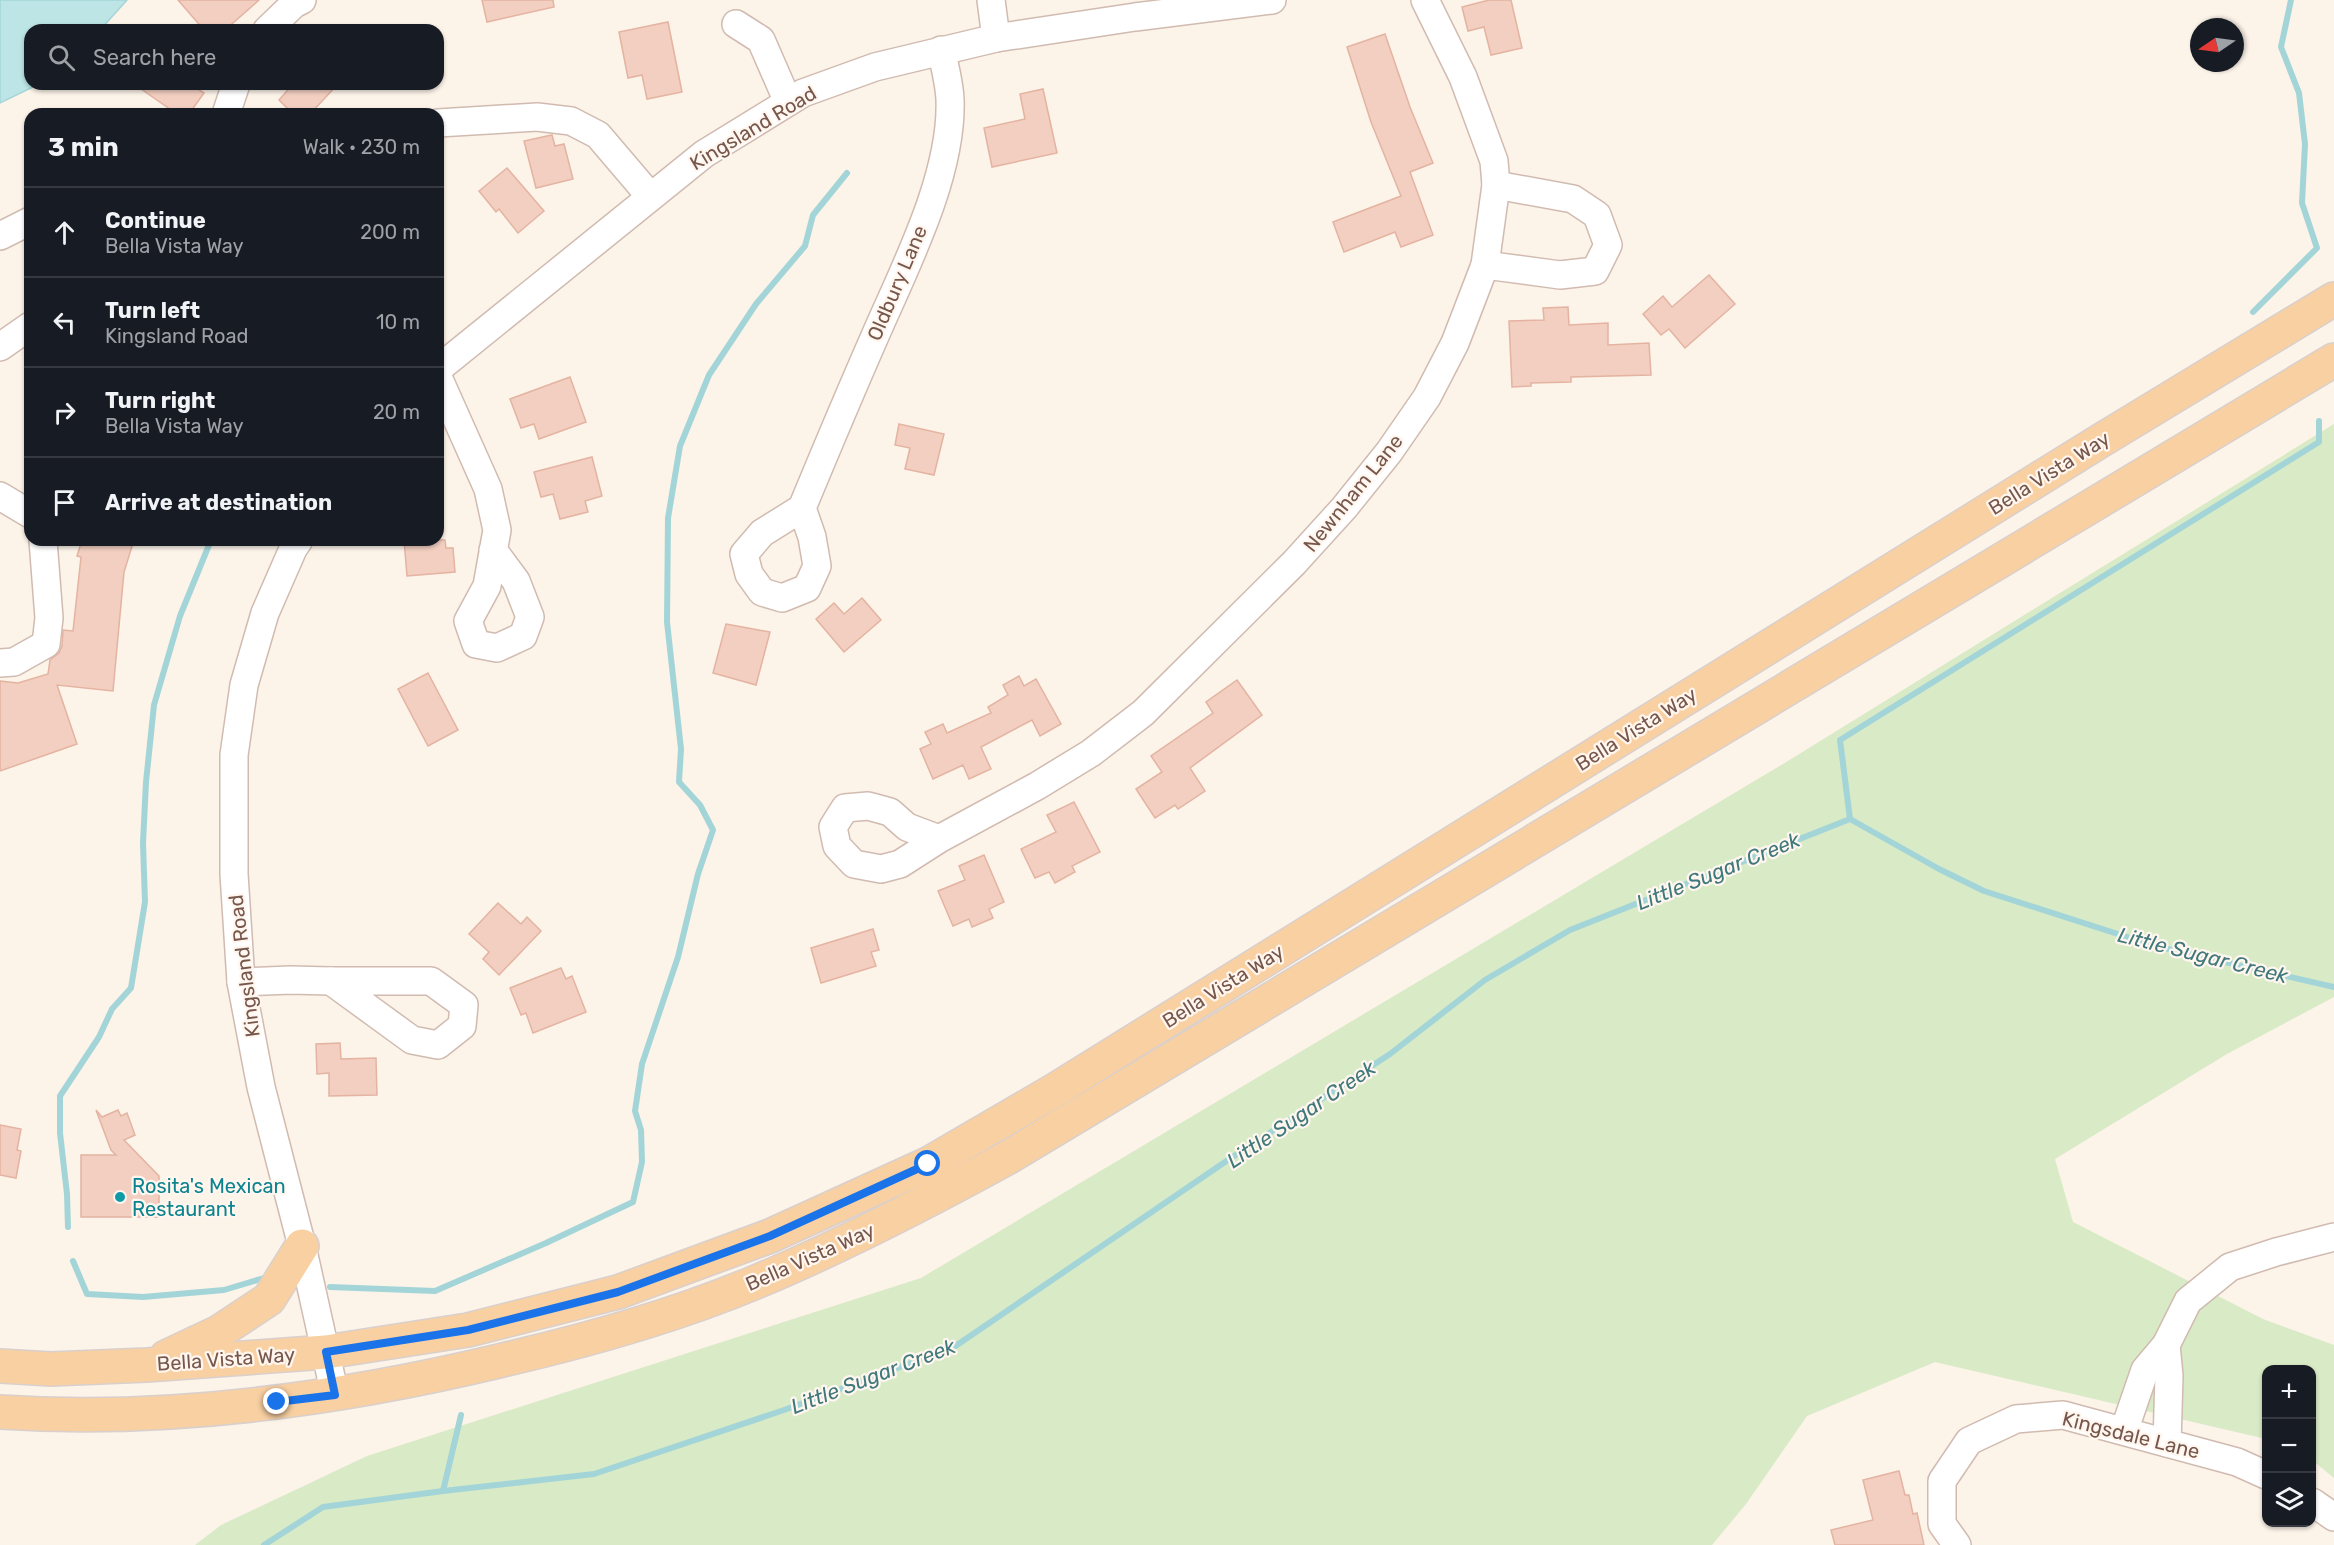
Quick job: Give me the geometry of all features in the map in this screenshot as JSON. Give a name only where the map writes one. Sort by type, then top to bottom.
[{"type":"main road","name":"Bella Vista Way","points":[[0,1366],[51,1369],[147,1365],[326,1352],[468,1330],[618,1292],[770,1236],[928,1164],[1055,1090],[2334,298]]},
{"type":"main road","name":"Bella Vista Way","points":[[0,1412],[133,1414],[335,1395],[427,1378],[588,1339],[678,1311],[755,1283],[901,1216],[1028,1146],[2334,360]]},
{"type":"main road","points":[[147,1365],[219,1332],[269,1299],[302,1246]]},
{"type":"street","points":[[273,24],[294,4],[302,0]]},
{"type":"street","points":[[991,0],[996,38]]},
{"type":"street","name":"Kingsland Road","points":[[444,364],[704,154],[803,93],[875,67],[941,50],[1134,8],[1272,0]]},
{"type":"street","name":"Newnham Lane","points":[[939,839],[1037,786],[1091,753],[1143,713],[1294,563],[1344,508],[1389,452],[1427,397],[1455,343],[1485,265],[1496,185],[1494,160],[1463,77],[1425,0]]},
{"type":"street","points":[[736,24],[761,40],[788,102]]},
{"type":"street","name":"Oldbury Lane","points":[[802,508],[916,241],[935,190],[946,142],[950,101],[948,78],[941,50]]},
{"type":"street","points":[[228,108],[234,90]]},
{"type":"street","points":[[444,122],[537,117],[571,121],[598,135],[650,196]]},
{"type":"street","points":[[1485,265],[1560,275],[1595,271],[1608,245],[1597,215],[1573,199],[1496,185]]},
{"type":"street","points":[[0,236],[24,224]]},
{"type":"street","points":[[0,347],[24,330]]},
{"type":"street","points":[[444,390],[488,489],[497,530],[494,550]]},
{"type":"street","points":[[0,496],[24,510]]},
{"type":"street","points":[[0,663],[14,662],[46,644],[49,618],[43,546]]},
{"type":"street","name":"Kingsland Road","points":[[296,546],[265,613],[244,685],[234,755],[234,874],[242,982],[261,1087],[302,1246],[335,1395]]},
{"type":"street","points":[[242,982],[331,981]]},
{"type":"street","points":[[2124,1431],[2145,1370],[2166,1345],[2188,1301],[2230,1267],[2334,1237]]},
{"type":"street","points":[[2166,1345],[2169,1376],[2167,1443]]},
{"type":"street","name":"Kingsdale Lane","points":[[1957,1545],[1942,1524],[1942,1481],[1969,1441],[2016,1419],[2063,1415],[2237,1462],[2262,1473]]},
{"type":"street","points":[[2316,1505],[2334,1517]]},
{"type":"green space","points":[[2334,424],[2334,997],[2227,1054],[2055,1159],[2073,1222],[2263,1319],[2334,1345],[2334,1478],[2316,1463],[2316,1365],[2262,1365],[2262,1438],[1935,1362],[1807,1416],[1746,1504],[1712,1545],[195,1545],[221,1525],[367,1456],[921,1278],[1783,764]]},
{"type":"water","points":[[0,0],[127,0],[105,24],[24,24],[24,90],[27,90],[0,103]]},
{"type":"building","points":[[178,0],[259,0],[232,24],[199,24]]},
{"type":"building","points":[[482,0],[553,0],[554,7],[487,22]]},
{"type":"building","points":[[1489,0],[1511,0],[1522,48],[1491,55],[1484,27],[1468,31],[1462,7]]},
{"type":"building","points":[[668,22],[682,92],[647,99],[642,75],[628,78],[619,32]]},
{"type":"building","points":[[1385,34],[1410,107],[1433,163],[1410,172],[1433,235],[1401,247],[1395,232],[1344,252],[1333,222],[1401,196],[1371,122],[1347,47]]},
{"type":"building","points":[[1043,89],[1057,153],[992,167],[984,128],[1025,119],[1020,94]]},
{"type":"building","points":[[143,90],[199,90],[204,93],[193,108],[168,108]]},
{"type":"building","points":[[288,90],[332,90],[316,108],[287,108],[279,100]]},
{"type":"building","points":[[552,135],[555,146],[564,144],[573,179],[536,188],[524,141]]},
{"type":"building","points":[[507,168],[544,211],[518,233],[499,209],[496,212],[479,191]]},
{"type":"building","points":[[1709,275],[1735,304],[1685,348],[1669,329],[1661,335],[1643,314],[1663,296],[1672,307]]},
{"type":"building","points":[[1568,307],[1569,325],[1608,323],[1608,345],[1649,343],[1651,375],[1571,377],[1571,382],[1531,383],[1531,386],[1512,387],[1509,321],[1544,320],[1543,308]]},
{"type":"building","points":[[570,377],[586,422],[539,439],[534,424],[521,428],[510,399]]},
{"type":"building","points":[[899,424],[944,434],[934,475],[905,469],[910,448],[895,445]]},
{"type":"building","points":[[592,457],[602,496],[585,501],[588,512],[560,519],[553,494],[541,497],[534,472]]},
{"type":"building","points":[[445,540],[446,548],[453,548],[455,572],[407,576],[404,546],[444,546]]},
{"type":"building","points":[[80,546],[132,546],[124,572],[113,691],[57,685],[77,744],[0,771],[0,681],[18,683],[48,674],[50,660],[59,653],[62,646],[63,630],[73,631],[81,557],[77,556]]},
{"type":"building","points":[[862,598],[881,620],[844,652],[816,619],[834,603],[844,614]]},
{"type":"building","points":[[726,624],[770,632],[756,685],[713,673]]},
{"type":"building","points":[[428,673],[458,730],[428,746],[398,689]]},
{"type":"building","points":[[1019,676],[1024,686],[1036,679],[1061,724],[1040,736],[1032,720],[981,747],[991,769],[969,779],[963,765],[933,779],[920,749],[931,744],[925,732],[943,724],[947,733],[991,713],[988,707],[1008,695],[1003,685]]},
{"type":"building","points":[[1237,680],[1262,715],[1190,768],[1205,791],[1178,809],[1175,805],[1155,818],[1136,789],[1162,772],[1151,756],[1213,713],[1206,702]]},
{"type":"building","points":[[1074,802],[1100,852],[1072,866],[1075,872],[1055,883],[1049,872],[1035,878],[1021,849],[1056,832],[1047,815]]},
{"type":"building","points":[[984,855],[1004,902],[989,909],[993,918],[972,927],[969,919],[953,926],[938,891],[965,880],[959,866]]},
{"type":"building","points":[[498,903],[521,924],[527,917],[541,931],[499,975],[483,959],[489,952],[469,934]]},
{"type":"building","points":[[873,929],[879,950],[871,952],[876,966],[821,983],[811,948]]},
{"type":"building","points":[[561,968],[566,979],[572,976],[586,1012],[533,1033],[526,1013],[521,1015],[510,988]]},
{"type":"building","points":[[340,1043],[341,1059],[376,1058],[377,1095],[329,1096],[329,1073],[317,1074],[316,1044]]},
{"type":"building","name":"Rosita's Mexican Restaurant","points":[[96,1110],[102,1117],[118,1110],[121,1116],[127,1113],[135,1135],[124,1140],[159,1176],[159,1217],[81,1217],[81,1155],[116,1155],[111,1150]]},
{"type":"building","points":[[0,1125],[21,1129],[17,1150],[21,1151],[16,1178],[0,1175]]},
{"type":"building","points":[[1899,1471],[1905,1495],[1909,1495],[1913,1514],[1917,1513],[1924,1545],[1835,1545],[1831,1530],[1873,1520],[1863,1480]]},
{"type":"waterway","points":[[2253,312],[2317,248],[2302,203],[2305,144],[2299,93],[2281,47],[2291,0]]},
{"type":"waterway","points":[[330,1287],[435,1291],[633,1202],[642,1162],[641,1130],[635,1111],[642,1064],[678,957],[698,874],[713,830],[700,805],[679,782],[681,749],[667,622],[668,518],[680,446],[709,375],[756,304],[805,246],[813,215],[847,173]]},
{"type":"waterway","points":[[1850,819],[1840,740],[2319,442],[2319,421]]},
{"type":"waterway","points":[[68,1227],[67,1194],[60,1133],[60,1096],[99,1037],[112,1009],[131,988],[145,902],[143,843],[146,782],[154,705],[180,616],[209,546]]},
{"type":"waterway","name":"Little Sugar Creek","points":[[264,1545],[323,1507],[594,1474],[784,1410],[954,1347],[1222,1164],[1390,1054],[1485,980],[1570,930],[1850,819],[1939,869],[1984,891],[2155,946],[2334,987]]},
{"type":"waterway","points":[[73,1261],[87,1294],[143,1297],[224,1290],[264,1278]]},
{"type":"waterway","points":[[443,1491],[461,1415]]},
{"type":"place","name":"Rosita's Mexican Restaurant","points":[[120,1197]]},
{"type":"route","points":[[277,1402],[335,1395],[326,1352],[468,1330],[618,1292],[770,1236],[928,1164]]}]
